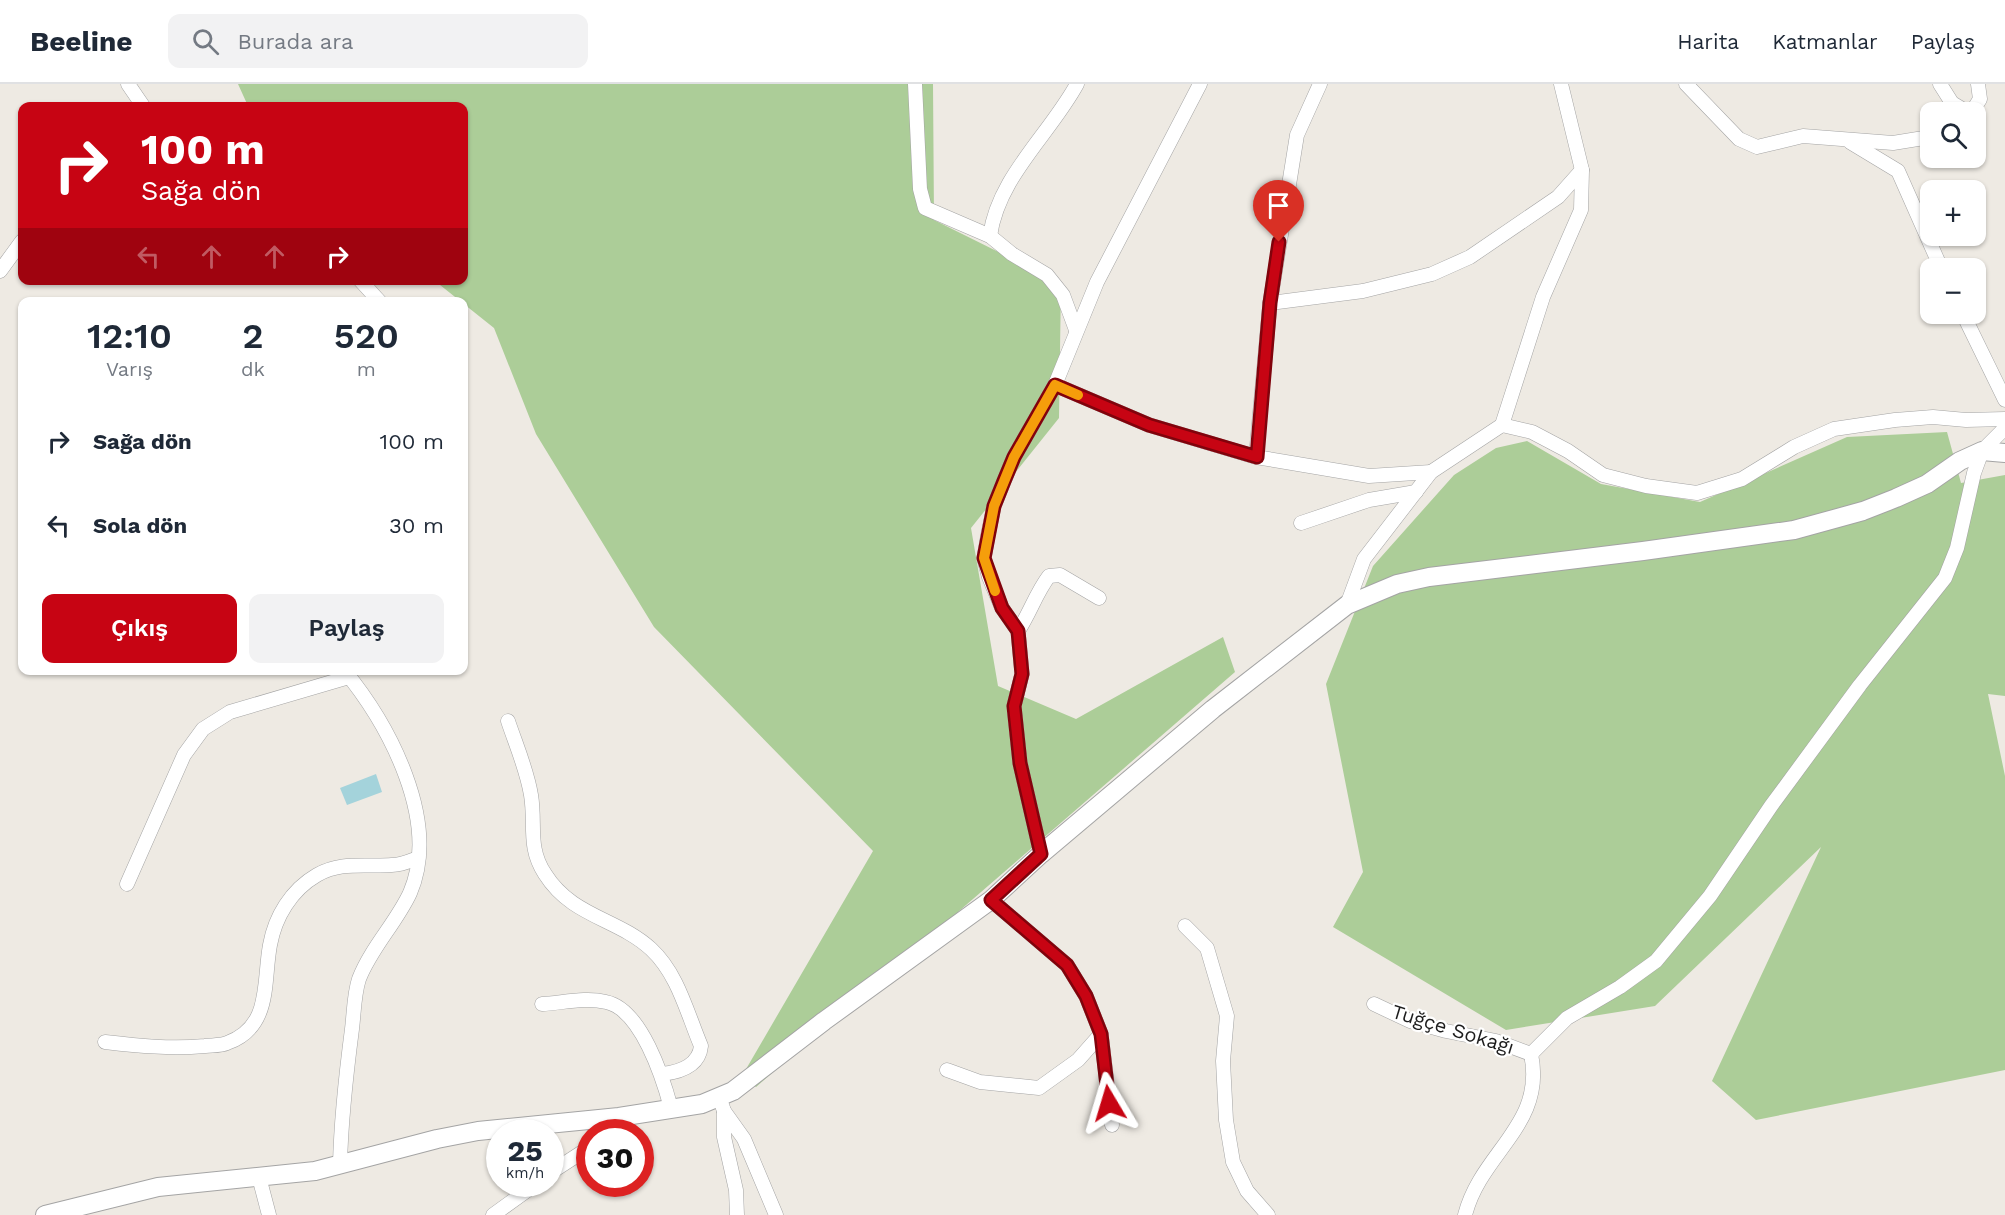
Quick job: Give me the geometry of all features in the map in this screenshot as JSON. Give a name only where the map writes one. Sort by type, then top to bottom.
[{"type":"street","points":[[128,84],[140,102]]},
{"type":"street","points":[[915,84],[920,189],[925,208],[990,236],[1012,254],[1047,275],[1063,295],[1076,330]]},
{"type":"street","points":[[990,236],[993,218],[1012,179],[1077,84]]},
{"type":"street","points":[[1041,854],[1020,763],[1014,706],[1022,674],[1018,631],[1002,608],[989,577],[984,558],[988,535],[994,506],[1014,457],[1055,385],[1097,282],[1200,84]]},
{"type":"street","points":[[1257,457],[1270,303],[1296,135],[1320,84]]},
{"type":"street","points":[[1347,605],[1364,559],[1431,472],[1502,425],[1529,347],[1543,297],[1581,210],[1582,170],[1561,84]]},
{"type":"street","points":[[1686,84],[1738,139],[1757,147],[1803,136],[1893,143],[1920,139]]},
{"type":"street","points":[[1940,84],[1951,102]]},
{"type":"street","points":[[1978,84],[1980,99],[1978,102]]},
{"type":"street","points":[[1846,140],[1898,171],[1937,258]]},
{"type":"street","points":[[1270,303],[1364,291],[1432,274],[1470,256],[1558,197],[1582,170]]},
{"type":"street","points":[[0,271],[18,246]]},
{"type":"street","points":[[365,285],[375,297]]},
{"type":"street","points":[[1968,324],[2005,400]]},
{"type":"street","points":[[1055,385],[1149,425],[1257,457],[1369,476],[1431,472]]},
{"type":"street","points":[[1502,425],[1532,432],[1568,451],[1603,475],[1646,486],[1697,493],[1742,479],[1794,447],[1834,429],[1932,417],[1966,420],[2005,419]]},
{"type":"street","points":[[737,1215],[736,1190],[724,1137],[722,1105],[733,1091],[824,1021],[991,900],[1041,854],[1213,709],[1347,605],[1396,584],[1429,577],[1643,551],[1794,530],[1826,522],[1896,498],[1927,484],[1960,461],[1982,451],[2005,428]]},
{"type":"street","points":[[1982,451],[2005,453]]},
{"type":"street","points":[[1465,1215],[1467,1204],[1497,1152],[1519,1125],[1533,1090],[1534,1071],[1531,1054],[1567,1018],[1620,987],[1656,961],[1710,896],[1771,806],[1860,685],[1945,578],[1957,548],[1974,473],[1982,451]]},
{"type":"street","points":[[1301,523],[1369,500],[1416,492]]},
{"type":"street","points":[[1018,631],[1031,612],[1040,588],[1049,576],[1060,575],[1099,598]]},
{"type":"street","points":[[127,884],[184,754],[203,729],[230,712],[344,675]]},
{"type":"street","points":[[340,1165],[341,1112],[359,980],[378,943],[393,924],[410,891],[418,858],[417,826],[407,778],[384,728],[364,694],[348,675]]},
{"type":"street","points":[[508,721],[531,794],[532,844],[543,872],[563,897],[577,908],[628,932],[652,950],[666,967],[676,985],[702,1046],[691,1065],[662,1074]]},
{"type":"street","points":[[105,1042],[171,1049],[228,1043],[248,1030],[260,1012],[267,985],[270,945],[281,913],[293,893],[316,876],[337,866],[395,865],[418,858]]},
{"type":"street","points":[[991,900],[1067,965],[1086,996],[1101,1034],[1112,1125]]},
{"type":"street","points":[[1185,926],[1207,948],[1227,1016],[1223,1061],[1226,1120],[1233,1162],[1247,1191],[1268,1215]]},
{"type":"street","points":[[542,1004],[597,1000],[617,1005],[625,1011],[641,1033],[662,1074],[671,1108]]},
{"type":"street","name":"Tuğçe Sokağı","points":[[1374,1004],[1410,1021],[1496,1041],[1531,1054]]},
{"type":"street","points":[[947,1070],[980,1082],[1039,1088],[1078,1060],[1101,1034]]},
{"type":"street","points":[[635,1119],[671,1108],[702,1104],[722,1105]]},
{"type":"street","points":[[722,1105],[744,1139],[776,1215]]},
{"type":"street","points":[[45,1215],[158,1187],[290,1175],[478,1131],[576,1127]]},
{"type":"street","points":[[259,1177],[269,1215]]},
{"type":"street","points":[[493,1215],[518,1197]]},
{"type":"green space","points":[[238,84],[933,84],[934,220],[1061,283],[1059,418],[971,528],[998,686],[1076,719],[1223,637],[1235,672],[756,1087],[742,1076],[873,851],[654,627],[536,434],[494,328],[468,307],[468,297],[455,297],[440,285],[468,285],[468,102],[246,102]]},
{"type":"green space","points":[[1947,432],[1961,483],[2005,475],[2005,696],[1988,694],[2005,776],[2005,1070],[1756,1120],[1712,1081],[1821,847],[1655,1006],[1506,1030],[1333,927],[1363,872],[1326,684],[1373,566],[1454,475],[1496,448],[1527,441],[1601,484],[1700,502],[1847,437]]},
{"type":"water","points":[[376,774],[382,792],[347,805],[340,788]]},
{"type":"slow traffic","points":[[995,591],[984,558],[994,506],[1014,457],[1055,385],[1078,395]]},
{"type":"route","points":[[1109,1103],[1101,1034],[1086,996],[1067,965],[991,900],[1041,854],[1020,763],[1014,706],[1022,674],[1018,631],[1002,608],[989,577],[984,558],[988,535],[994,506],[1014,457],[1055,385],[1149,425],[1257,457],[1270,303],[1279,242]]}]
